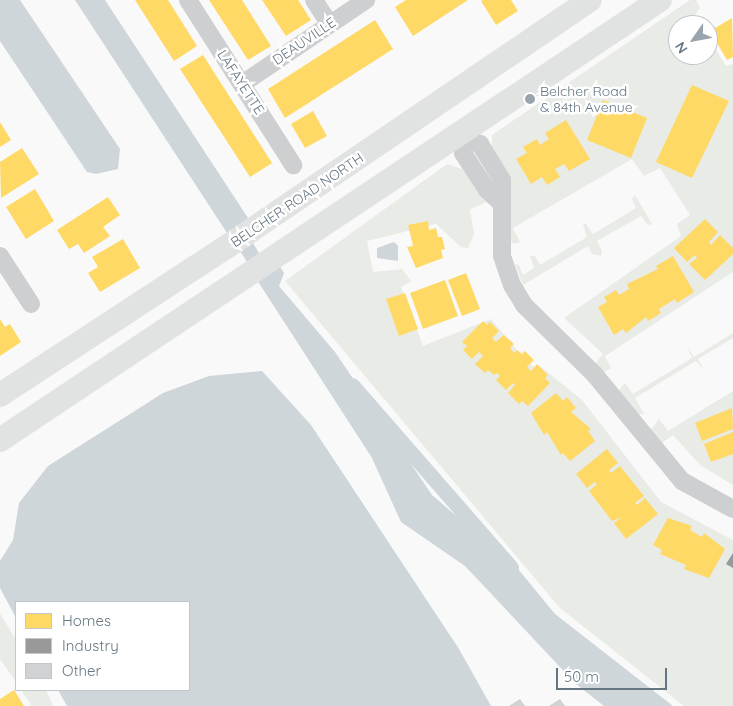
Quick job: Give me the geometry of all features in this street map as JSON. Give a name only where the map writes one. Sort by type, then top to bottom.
[{"type":"main road","name":"BELCHER ROAD NORTH","points":[[0,395],[226,248],[590,0]]},
{"type":"main road","points":[[0,440],[463,136],[660,0]]},
{"type":"main road","points":[[441,102],[463,136]]},
{"type":"street","name":"LAFAYETTE","points":[[188,0],[293,165]]},
{"type":"street","points":[[314,0],[329,23]]},
{"type":"street","name":"DEAUVILLE","points":[[242,84],[329,23],[366,0]]},
{"type":"street","points":[[463,136],[480,144],[502,180],[500,202],[502,256],[512,285],[524,305],[596,375],[682,481],[733,509]]},
{"type":"street","points":[[0,256],[31,304]]},
{"type":"shaded area","points":[[0,0],[20,0],[120,149],[118,169],[96,174],[87,172],[0,41]]},
{"type":"shaded area","points":[[75,0],[105,0],[250,221],[229,236]]},
{"type":"shaded area","points":[[690,0],[696,0],[700,8],[695,15],[668,15]]},
{"type":"shaded area","points":[[668,15],[668,65],[718,65],[718,53],[726,66],[733,64],[733,272],[605,356],[611,368],[603,373],[595,364],[603,354],[564,318],[681,236],[677,224],[690,215],[660,168],[644,176],[632,159],[513,228],[520,242],[513,244],[510,239],[507,172],[492,147],[492,135]]},
{"type":"shaded area","points":[[447,164],[462,169],[486,202],[470,210],[474,234],[468,248],[461,247],[436,224],[367,241],[373,272],[402,269],[411,281],[401,287],[423,346],[491,319],[525,360],[538,370],[541,367],[582,400],[661,502],[733,540],[733,706],[684,706],[560,608],[285,281]]},
{"type":"shaded area","points":[[635,195],[652,224],[648,225],[641,216],[597,241],[602,251],[601,256],[592,254],[588,246],[523,285],[515,264],[519,265],[523,275],[534,268],[530,256],[535,256],[540,265],[587,237],[583,224],[586,224],[593,234],[636,208],[632,199]]},
{"type":"shaded area","points":[[394,242],[398,246],[398,261],[377,258],[377,248]]},
{"type":"shaded area","points":[[279,265],[284,273],[279,286],[335,352],[432,495],[518,569],[555,614],[673,706],[604,706],[576,684],[465,566],[401,522],[372,458],[257,280]]},
{"type":"shaded area","points":[[733,333],[733,338],[698,359],[704,370],[696,361],[635,398],[644,414],[635,414],[619,390],[625,383],[633,394],[692,358],[687,346],[694,357]]},
{"type":"shaded area","points":[[262,371],[311,425],[459,649],[491,706],[67,706],[59,691],[190,691],[190,601],[15,601],[15,616],[0,588],[0,561],[13,540],[19,503],[48,466],[163,393],[209,376]]},
{"type":"shaded area","points":[[733,391],[733,485],[700,465],[673,435],[659,445],[650,431],[659,419],[668,431]]},
{"type":"shaded area","points":[[0,613],[15,638],[15,681],[0,659]]},
{"type":"shaded area","points":[[22,691],[46,691],[53,706],[32,706]]},
{"type":"building: Homes","points":[[135,0],[168,0],[197,46],[174,61]]},
{"type":"building: Homes","points":[[209,0],[242,0],[271,46],[248,60]]},
{"type":"building: Homes","points":[[262,0],[298,0],[311,20],[286,36]]},
{"type":"building: Homes","points":[[406,0],[468,0],[413,36],[395,7]]},
{"type":"building: Homes","points":[[511,0],[518,11],[496,25],[481,1]]},
{"type":"building: Homes","points":[[732,18],[733,57],[727,60],[718,45],[718,26]]},
{"type":"building: Homes","points":[[375,20],[393,49],[285,118],[268,89]]},
{"type":"building: Homes","points":[[203,55],[272,163],[250,177],[180,69]]},
{"type":"building: Homes","points":[[692,85],[729,101],[692,178],[656,162]]},
{"type":"building: Homes","points":[[603,100],[647,118],[631,158],[587,140]]},
{"type":"building: Homes","points":[[313,111],[327,136],[305,148],[291,124]]},
{"type":"building: Homes","points":[[566,120],[590,159],[569,171],[564,164],[555,169],[560,177],[547,185],[542,177],[531,184],[516,159],[527,153],[523,147],[537,139],[540,145],[549,139],[545,133]]},
{"type":"building: Homes","points":[[0,122],[11,140],[0,147]]},
{"type":"building: Homes","points":[[22,148],[39,174],[1,198],[0,162]]},
{"type":"building: Homes","points":[[35,189],[54,221],[26,239],[6,207]]},
{"type":"building: Homes","points":[[108,197],[120,215],[103,227],[110,236],[84,253],[78,244],[69,249],[57,230]]},
{"type":"building: Homes","points":[[705,219],[718,232],[709,242],[711,245],[720,235],[733,248],[733,254],[705,280],[689,264],[697,258],[695,255],[687,262],[674,248]]},
{"type":"building: Homes","points":[[428,221],[429,230],[436,228],[438,237],[442,237],[445,249],[441,250],[443,258],[416,268],[407,247],[413,246],[408,225]]},
{"type":"building: Homes","points":[[123,239],[140,268],[100,292],[88,273],[98,267],[92,257]]},
{"type":"building: Homes","points":[[673,256],[694,292],[677,303],[675,299],[659,309],[661,313],[648,321],[646,317],[626,333],[623,329],[614,335],[598,307],[607,302],[604,297],[616,290],[619,295],[629,289],[627,284],[658,269],[656,266]]},
{"type":"building: Homes","points":[[466,273],[480,309],[462,316],[448,280]]},
{"type":"building: Homes","points":[[445,280],[458,316],[423,329],[410,293]]},
{"type":"building: Homes","points":[[405,293],[418,329],[399,336],[386,299]]},
{"type":"building: Homes","points":[[0,319],[5,327],[10,324],[21,342],[0,356]]},
{"type":"building: Homes","points":[[483,321],[487,325],[490,322],[499,331],[492,338],[496,342],[504,335],[514,344],[510,348],[514,353],[517,350],[522,354],[525,351],[534,360],[527,367],[531,371],[537,364],[548,375],[545,378],[550,383],[528,406],[522,401],[519,404],[508,393],[515,385],[513,383],[506,390],[496,380],[500,376],[497,373],[494,375],[488,370],[485,373],[475,364],[483,356],[479,352],[472,359],[463,350],[467,346],[462,342]]},
{"type":"building: Homes","points":[[556,393],[563,401],[567,397],[576,408],[571,412],[591,429],[588,431],[595,441],[570,461],[563,453],[561,455],[547,432],[544,435],[531,413]]},
{"type":"building: Homes","points":[[732,408],[733,429],[702,441],[695,423]]},
{"type":"building: Homes","points":[[733,432],[733,454],[711,462],[704,444]]},
{"type":"building: Homes","points":[[607,449],[618,463],[609,470],[611,473],[620,466],[644,496],[635,503],[637,505],[645,498],[658,514],[626,539],[614,523],[622,517],[612,521],[589,491],[597,484],[595,482],[587,488],[576,474]]},
{"type":"building: Homes","points":[[668,518],[692,526],[690,530],[702,537],[704,533],[725,549],[709,578],[684,569],[686,565],[660,554],[662,550],[653,545]]},
{"type":"building: Homes","points":[[14,690],[24,706],[0,706],[0,699]]},
{"type":"building: Industry","points":[[733,553],[733,568],[726,564]]},
{"type":"building: Other","points":[[520,699],[525,706],[509,706]]},
{"type":"building: Other","points":[[560,699],[565,706],[549,706]]},
{"type":"waterway","points":[[237,232],[263,274]]},
{"type":"waterway","points":[[352,385],[511,567]]},
{"type":"place","name":"Belcher Road & 84th Avenue","points":[[530,99]]}]
